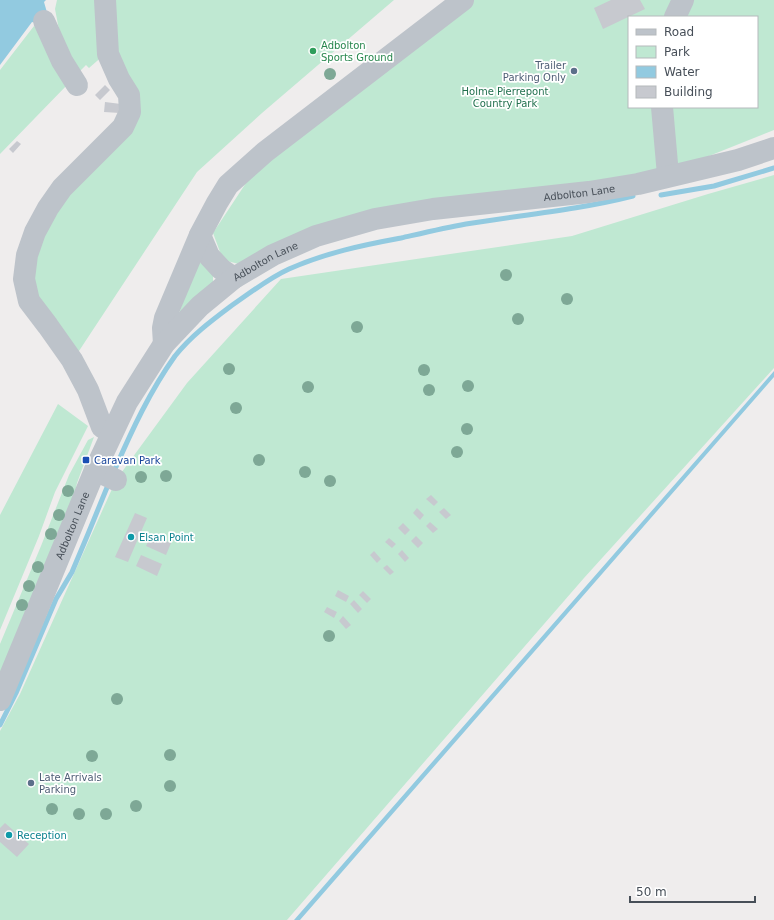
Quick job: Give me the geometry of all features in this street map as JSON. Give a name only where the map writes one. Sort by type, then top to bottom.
[{"type":"street","points":[[29,301],[24,279],[27,256],[35,232],[48,208],[62,188],[124,127],[130,112],[129,95],[119,80],[108,54],[105,0]]},
{"type":"street","points":[[164,344],[163,328],[165,318],[200,235],[216,203],[228,185],[244,169],[265,152],[463,0]]},
{"type":"street","points":[[675,16],[682,0]]},
{"type":"street","points":[[44,21],[62,61],[77,85]]},
{"type":"street","points":[[662,108],[668,176]]},
{"type":"street","name":"Adbolton Lane","points":[[0,700],[95,470],[127,402],[164,344],[200,306],[234,278],[273,255],[316,236],[375,218],[433,209],[589,192],[638,184],[738,160],[774,148]]},
{"type":"street","points":[[200,235],[209,256],[221,269],[234,278]]},
{"type":"street","points":[[9,286],[29,301],[72,360],[88,390],[102,427],[112,433]]},
{"type":"street","points":[[95,470],[116,480]]},
{"type":"green space","points":[[57,0],[99,0],[105,54],[89,68],[86,65],[76,75],[64,56],[55,9]]},
{"type":"green space","points":[[112,0],[394,0],[262,113],[197,172],[75,357],[35,306],[34,244],[45,218],[125,129],[114,55]]},
{"type":"green space","name":"Holme Pierrepont Country Park","points":[[471,0],[774,0],[774,130],[699,160],[596,185],[423,202],[239,264],[223,260],[213,233],[246,183],[275,153]]},
{"type":"green space","points":[[34,26],[41,32],[69,83],[0,154],[0,70]]},
{"type":"green space","points":[[774,175],[774,368],[584,578],[287,920],[0,920],[0,731],[20,694],[116,480],[187,383],[281,279],[572,236]]},
{"type":"green space","points":[[197,262],[204,264],[213,274],[213,285],[177,319]]},
{"type":"green space","points":[[58,404],[88,426],[55,492],[39,536],[0,630],[0,515]]},
{"type":"green space","points":[[94,437],[77,483],[71,511],[0,681],[0,644],[69,475],[88,440]]},
{"type":"water","points":[[0,0],[46,0],[44,2],[48,16],[39,24],[32,22],[0,65]]},
{"type":"water","points":[[774,371],[774,377],[300,920],[294,920]]},
{"type":"building","points":[[611,0],[640,0],[645,9],[603,29],[594,8]]},
{"type":"building","points":[[105,85],[110,90],[100,100],[95,95]]},
{"type":"building","points":[[105,102],[121,104],[120,113],[104,112]]},
{"type":"building","points":[[17,141],[21,144],[13,153],[9,149]]},
{"type":"building","points":[[431,495],[438,502],[434,506],[426,499]]},
{"type":"building","points":[[417,508],[424,515],[420,520],[413,513]]},
{"type":"building","points":[[444,508],[451,515],[446,519],[439,512]]},
{"type":"building","name":"Elsan Point","points":[[135,513],[147,518],[128,562],[115,557]]},
{"type":"building","points":[[430,522],[438,529],[433,533],[426,526]]},
{"type":"building","points":[[403,523],[410,530],[405,535],[398,528]]},
{"type":"building","points":[[151,535],[171,543],[166,555],[146,546]]},
{"type":"building","points":[[416,536],[423,543],[418,548],[411,541]]},
{"type":"building","points":[[389,538],[396,544],[392,548],[385,542]]},
{"type":"building","points":[[402,550],[409,558],[405,562],[398,554]]},
{"type":"building","points":[[374,551],[381,559],[377,563],[370,555]]},
{"type":"building","points":[[141,555],[162,564],[157,576],[136,566]]},
{"type":"building","points":[[387,565],[394,572],[390,575],[383,568]]},
{"type":"building","points":[[338,590],[349,596],[346,602],[335,596]]},
{"type":"building","points":[[363,591],[371,599],[367,603],[359,595]]},
{"type":"building","points":[[354,600],[362,609],[358,613],[350,604]]},
{"type":"building","points":[[327,607],[337,612],[334,618],[324,612]]},
{"type":"building","points":[[343,616],[351,625],[346,629],[339,621]]},
{"type":"building","name":"Reception","points":[[5,823],[29,844],[17,857],[0,842],[0,828]]},
{"type":"waterway","points":[[661,195],[714,186],[774,168]]},
{"type":"waterway","points":[[115,469],[135,425],[150,397],[166,369],[181,349],[194,335],[216,317],[260,286],[289,269],[316,258],[344,250],[442,229],[466,224],[570,209],[633,196]]},
{"type":"waterway","points":[[0,725],[16,693],[56,599],[72,572],[108,485]]},
{"type":"place","name":"Adbolton Sports Ground","points":[[313,51]]},
{"type":"place","name":"Trailer Parking Only","points":[[574,71]]},
{"type":"place","name":"Caravan Park","points":[[86,460]]},
{"type":"place","name":"Elsan Point","points":[[131,537]]},
{"type":"place","name":"Late Arrivals Parking","points":[[31,783]]},
{"type":"place","name":"Reception","points":[[9,835]]}]
